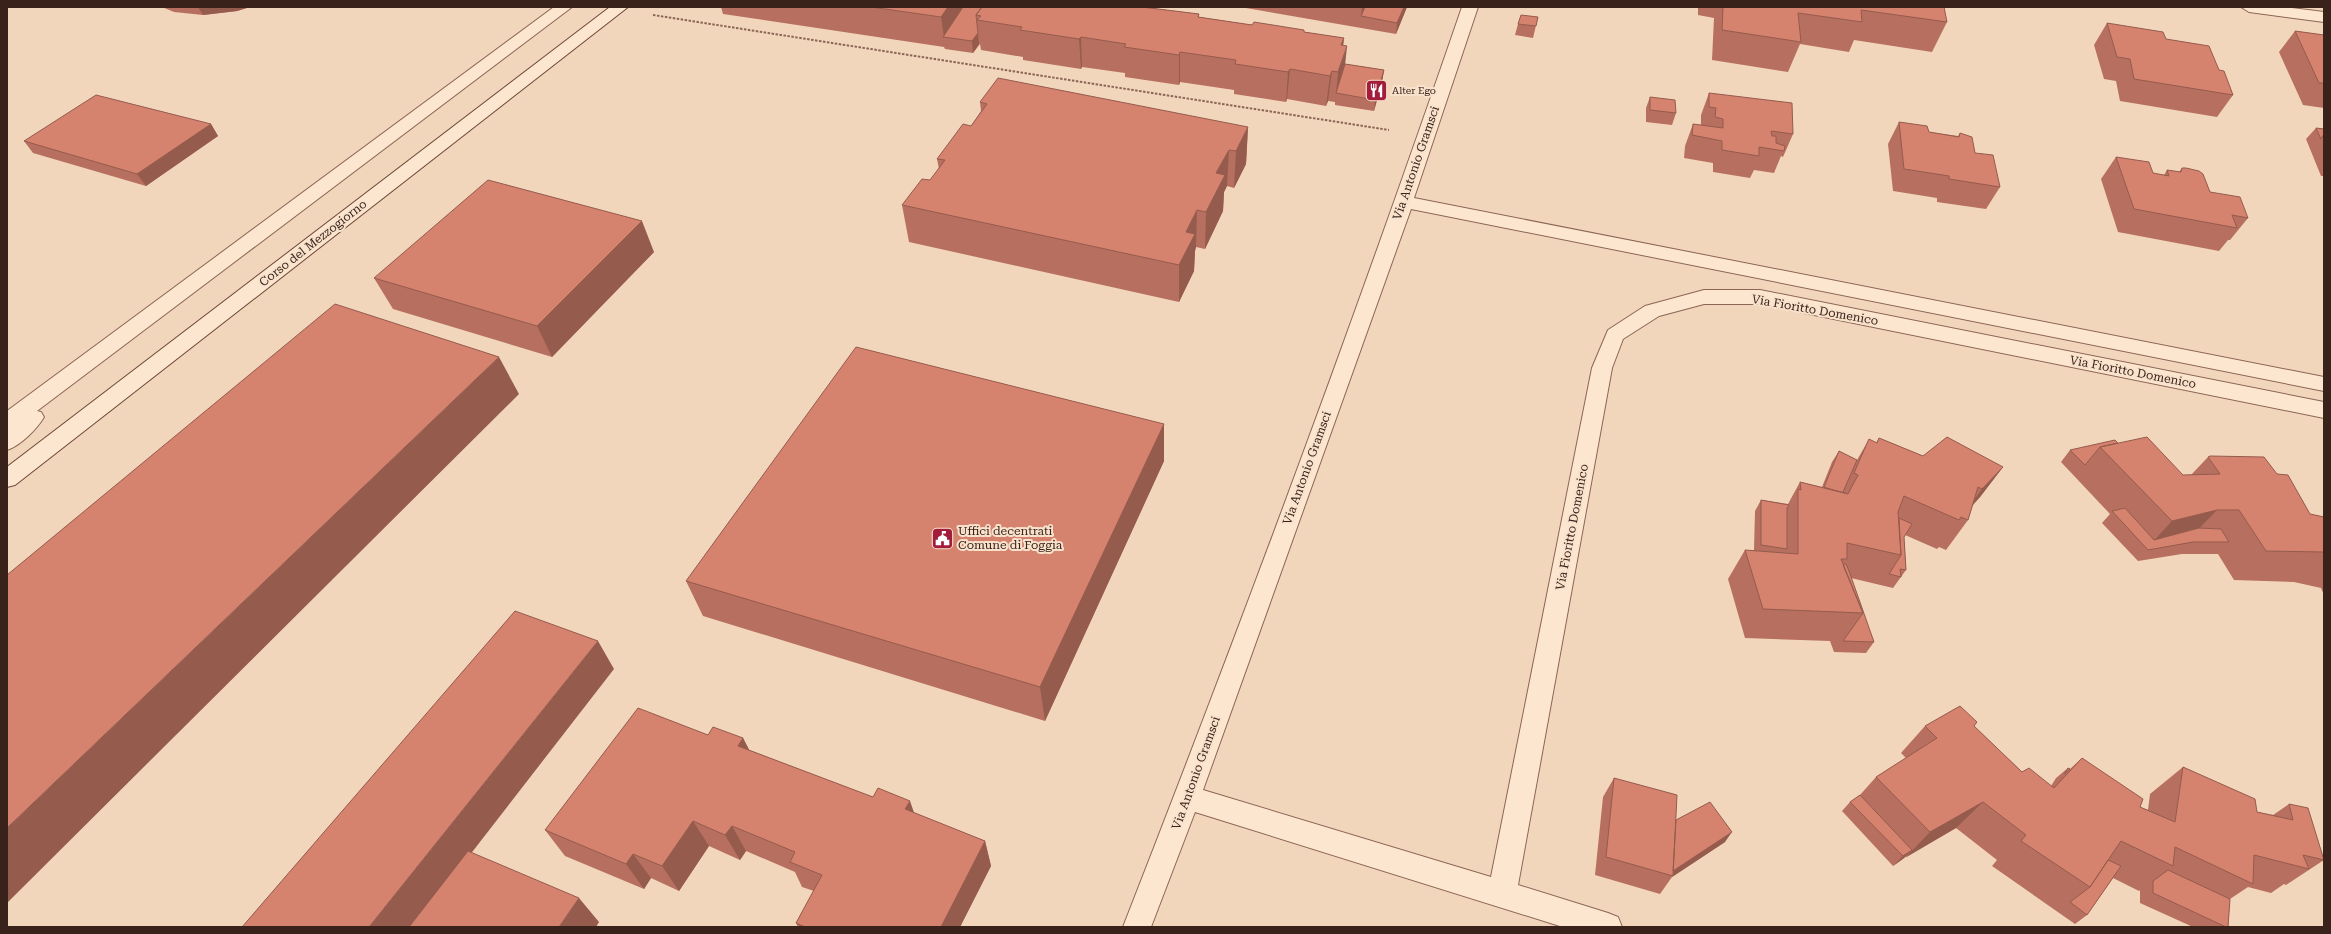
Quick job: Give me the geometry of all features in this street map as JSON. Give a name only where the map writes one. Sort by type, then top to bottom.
[{"type":"street","points":[[7,422],[564,7]]},
{"type":"street","name":"Via Antonio Gramsci","points":[[1137,927],[1187,797],[1404,202],[1425,135],[1470,7]]},
{"type":"street","points":[[2248,7],[2324,17]]},
{"type":"street","name":"Corso del Mezzogiorno","points":[[7,479],[619,8]]},
{"type":"street","points":[[1404,202],[2324,384]]},
{"type":"street","name":"Via Fioritto Domenico","points":[[1502,895],[1602,368],[1615,335],[1652,310],[1704,298],[1760,298],[2324,410]]},
{"type":"street","points":[[7,442],[101,352]]},
{"type":"street","points":[[1187,797],[1608,927]]},
{"type":"path","points":[[619,8],[1425,135]]},
{"type":"building","points":[[871,7],[948,7],[941,17]]},
{"type":"building","points":[[963,7],[982,7],[976,15],[978,33],[972,41],[943,37]]},
{"type":"building","points":[[982,7],[1142,7],[1199,14],[1198,17],[1252,25],[1254,22],[1304,30],[1304,32],[1344,38],[1341,45],[1347,46],[1338,72],[1332,71],[1330,76],[1290,69],[1288,72],[1235,64],[1236,60],[1180,52],[1179,55],[1124,47],[1126,44],[1020,30],[1022,27],[977,20],[981,16],[976,15]]},
{"type":"building","points":[[1365,7],[1404,7],[1397,23],[1361,16]]},
{"type":"building","points":[[1723,7],[1944,7],[1947,22],[1861,10],[1862,22],[1798,13],[1801,42],[1722,30]]},
{"type":"building","points":[[1521,15],[1538,17],[1536,26],[1518,24]]},
{"type":"building","points":[[2107,23],[2163,32],[2166,39],[2209,46],[2219,70],[2224,71],[2233,95],[2134,79],[2130,59],[2117,57]]},
{"type":"building","points":[[2295,31],[2324,35],[2324,83],[2319,83]]},
{"type":"building","points":[[1345,64],[1384,70],[1375,100],[1336,93]]},
{"type":"building","points":[[998,78],[1248,127],[1236,151],[1229,150],[1216,173],[1225,175],[1206,212],[1197,210],[1186,232],[1195,234],[1179,265],[902,205],[922,179],[930,180],[945,160],[937,159],[963,124],[971,126],[987,104],[980,102]]},
{"type":"building","points":[[1709,93],[1792,103],[1793,134],[1771,131],[1772,136],[1776,136],[1776,143],[1785,146],[1784,151],[1759,147],[1759,156],[1722,150],[1722,141],[1692,135],[1693,124],[1723,128],[1723,119],[1715,117],[1716,108],[1709,107]]},
{"type":"building","points":[[96,95],[211,124],[137,174],[24,141]]},
{"type":"building","points":[[1650,97],[1675,100],[1676,113],[1650,110]]},
{"type":"building","points":[[1899,122],[1927,126],[1929,132],[1959,137],[1960,133],[1972,137],[1975,153],[1993,155],[2000,187],[1949,179],[1949,176],[1904,169]]},
{"type":"building","points":[[2316,128],[2324,129],[2324,134],[2321,139]]},
{"type":"building","points":[[2116,157],[2149,162],[2153,173],[2169,176],[2167,170],[2181,172],[2182,168],[2186,168],[2199,171],[2203,174],[2210,192],[2240,197],[2248,218],[2232,215],[2237,228],[2134,209]]},
{"type":"building","points":[[488,180],[642,221],[537,326],[374,278]]},
{"type":"building","points":[[335,304],[499,357],[7,828],[7,575]]},
{"type":"building","name":"Uffici decentrati Comune di Foggia","points":[[856,347],[1164,424],[1040,687],[686,581]]},
{"type":"building","points":[[1947,437],[2003,467],[1982,489],[1978,487],[1968,520],[1961,517],[1959,520],[1904,496],[1898,512],[1901,555],[1847,543],[1847,559],[1841,559],[1863,613],[1763,609],[1745,550],[1798,554],[1798,489],[1801,490],[1800,482],[1848,494],[1858,475],[1854,473],[1869,439],[1877,443],[1879,438],[1923,456]]},
{"type":"building","points":[[2147,437],[2183,475],[2220,474],[2208,457],[2210,456],[2264,457],[2277,474],[2288,475],[2310,514],[2324,517],[2324,552],[2266,551],[2239,510],[2217,510],[2172,521],[2100,447]]},
{"type":"building","points":[[2115,440],[2118,443],[2100,447],[2085,465],[2070,450]]},
{"type":"building","points":[[1839,451],[1857,460],[1843,492],[1845,493],[1824,487]]},
{"type":"building","points":[[1761,500],[1789,505],[1787,508],[1787,549],[1761,545]]},
{"type":"building","points":[[2125,508],[2154,540],[2199,528],[2221,529],[2229,542],[2193,542],[2148,550],[2112,511]]},
{"type":"building","points":[[1899,518],[1912,524],[1904,537],[1906,570],[1900,569],[1901,577],[1889,574],[1901,555]]},
{"type":"building","points":[[1846,564],[1849,571],[1874,642],[1843,641],[1863,613],[1843,565]]},
{"type":"building","points":[[515,611],[598,641],[369,927],[242,927]]},
{"type":"building","points":[[1960,706],[1977,722],[1974,726],[2022,772],[2029,768],[2054,788],[2082,758],[2143,799],[2140,807],[2175,822],[2183,767],[2255,799],[2257,812],[2293,820],[2289,804],[2308,808],[2324,860],[2303,855],[2309,869],[2254,855],[2253,884],[2175,847],[2173,866],[2121,841],[2090,887],[2021,841],[2026,835],[1983,802],[1930,832],[1876,777],[1937,738],[1925,726]]},
{"type":"building","points":[[638,708],[708,735],[713,727],[743,738],[738,746],[873,797],[878,788],[910,801],[905,809],[985,841],[941,927],[805,927],[796,923],[822,875],[790,862],[795,852],[732,826],[725,835],[693,821],[662,866],[633,854],[626,864],[545,830]]},
{"type":"building","points":[[1614,778],[1677,795],[1673,876],[1606,857]]},
{"type":"building","points":[[1860,795],[1912,850],[1903,856],[1850,802]]},
{"type":"building","points":[[1710,802],[1732,832],[1673,871],[1676,820]]},
{"type":"building","points":[[468,851],[579,898],[559,927],[409,927]]},
{"type":"building","points":[[2108,860],[2121,866],[2087,915],[2070,902],[2090,887]]},
{"type":"building","points":[[2168,870],[2230,899],[2228,927],[2153,893],[2153,881]]},
{"type":"place","name":"Alter Ego","points":[[1376,90]]},
{"type":"place","name":"Uffici decentrati Comune di Foggia","points":[[943,538]]}]
